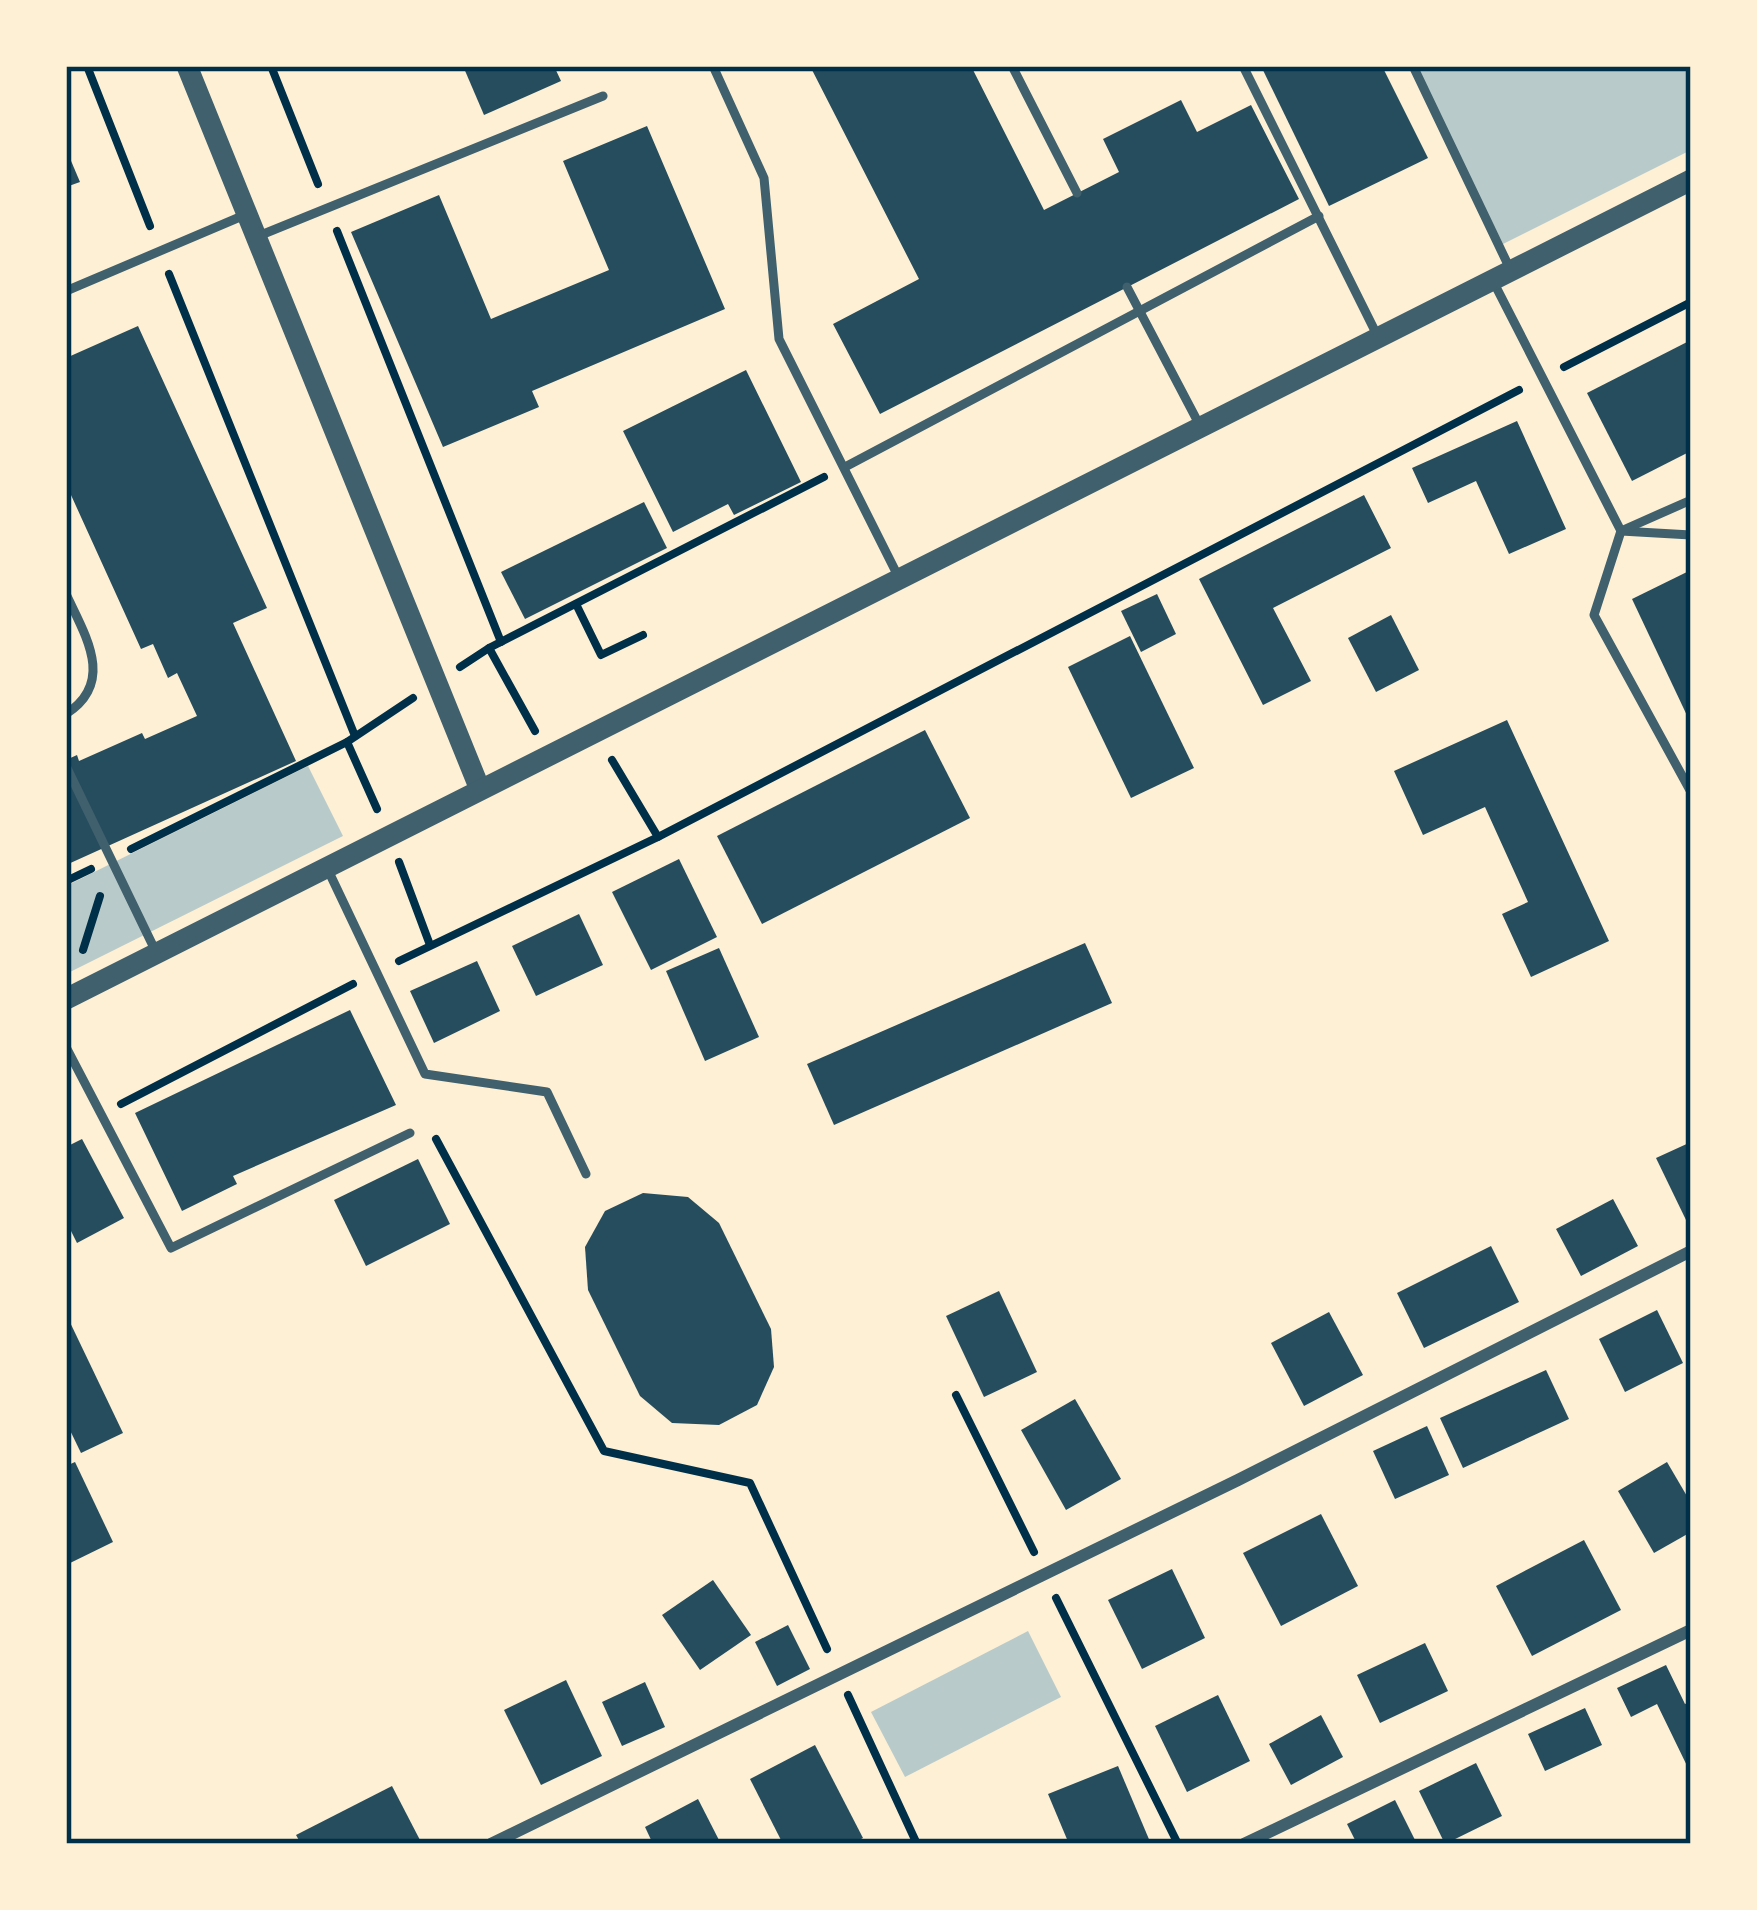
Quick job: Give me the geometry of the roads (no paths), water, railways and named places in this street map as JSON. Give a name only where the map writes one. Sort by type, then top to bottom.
[{"type":"street","points":[[187,66],[479,787]]},
{"type":"street","points":[[66,999],[1691,180]]},
{"type":"street","points":[[491,1844],[1045,1575],[1691,1251]]},
{"type":"street","points":[[1244,1844],[1691,1630]]},
{"type":"lane","points":[[712,66],[764,178],[779,339],[899,578]]},
{"type":"lane","points":[[1012,66],[1077,193]]},
{"type":"lane","points":[[1244,66],[1377,335]]},
{"type":"lane","points":[[1413,66],[1503,244],[1502,275],[1542,378],[1621,531],[1594,615],[1691,792]]},
{"type":"lane","points":[[256,237],[603,96]]},
{"type":"lane","points":[[66,291],[248,214]]},
{"type":"lane","points":[[845,467],[1319,216]]},
{"type":"lane","points":[[1127,287],[1199,424]]},
{"type":"lane","points":[[1621,531],[1691,500]]},
{"type":"lane","points":[[1621,531],[1691,535]]},
{"type":"lane","points":[[66,594],[96,659],[94,682],[66,714]]},
{"type":"lane","points":[[66,766],[156,951]]},
{"type":"lane","points":[[326,866],[425,1074],[547,1092],[586,1174]]},
{"type":"lane","points":[[66,1047],[171,1248],[410,1133]]}]
